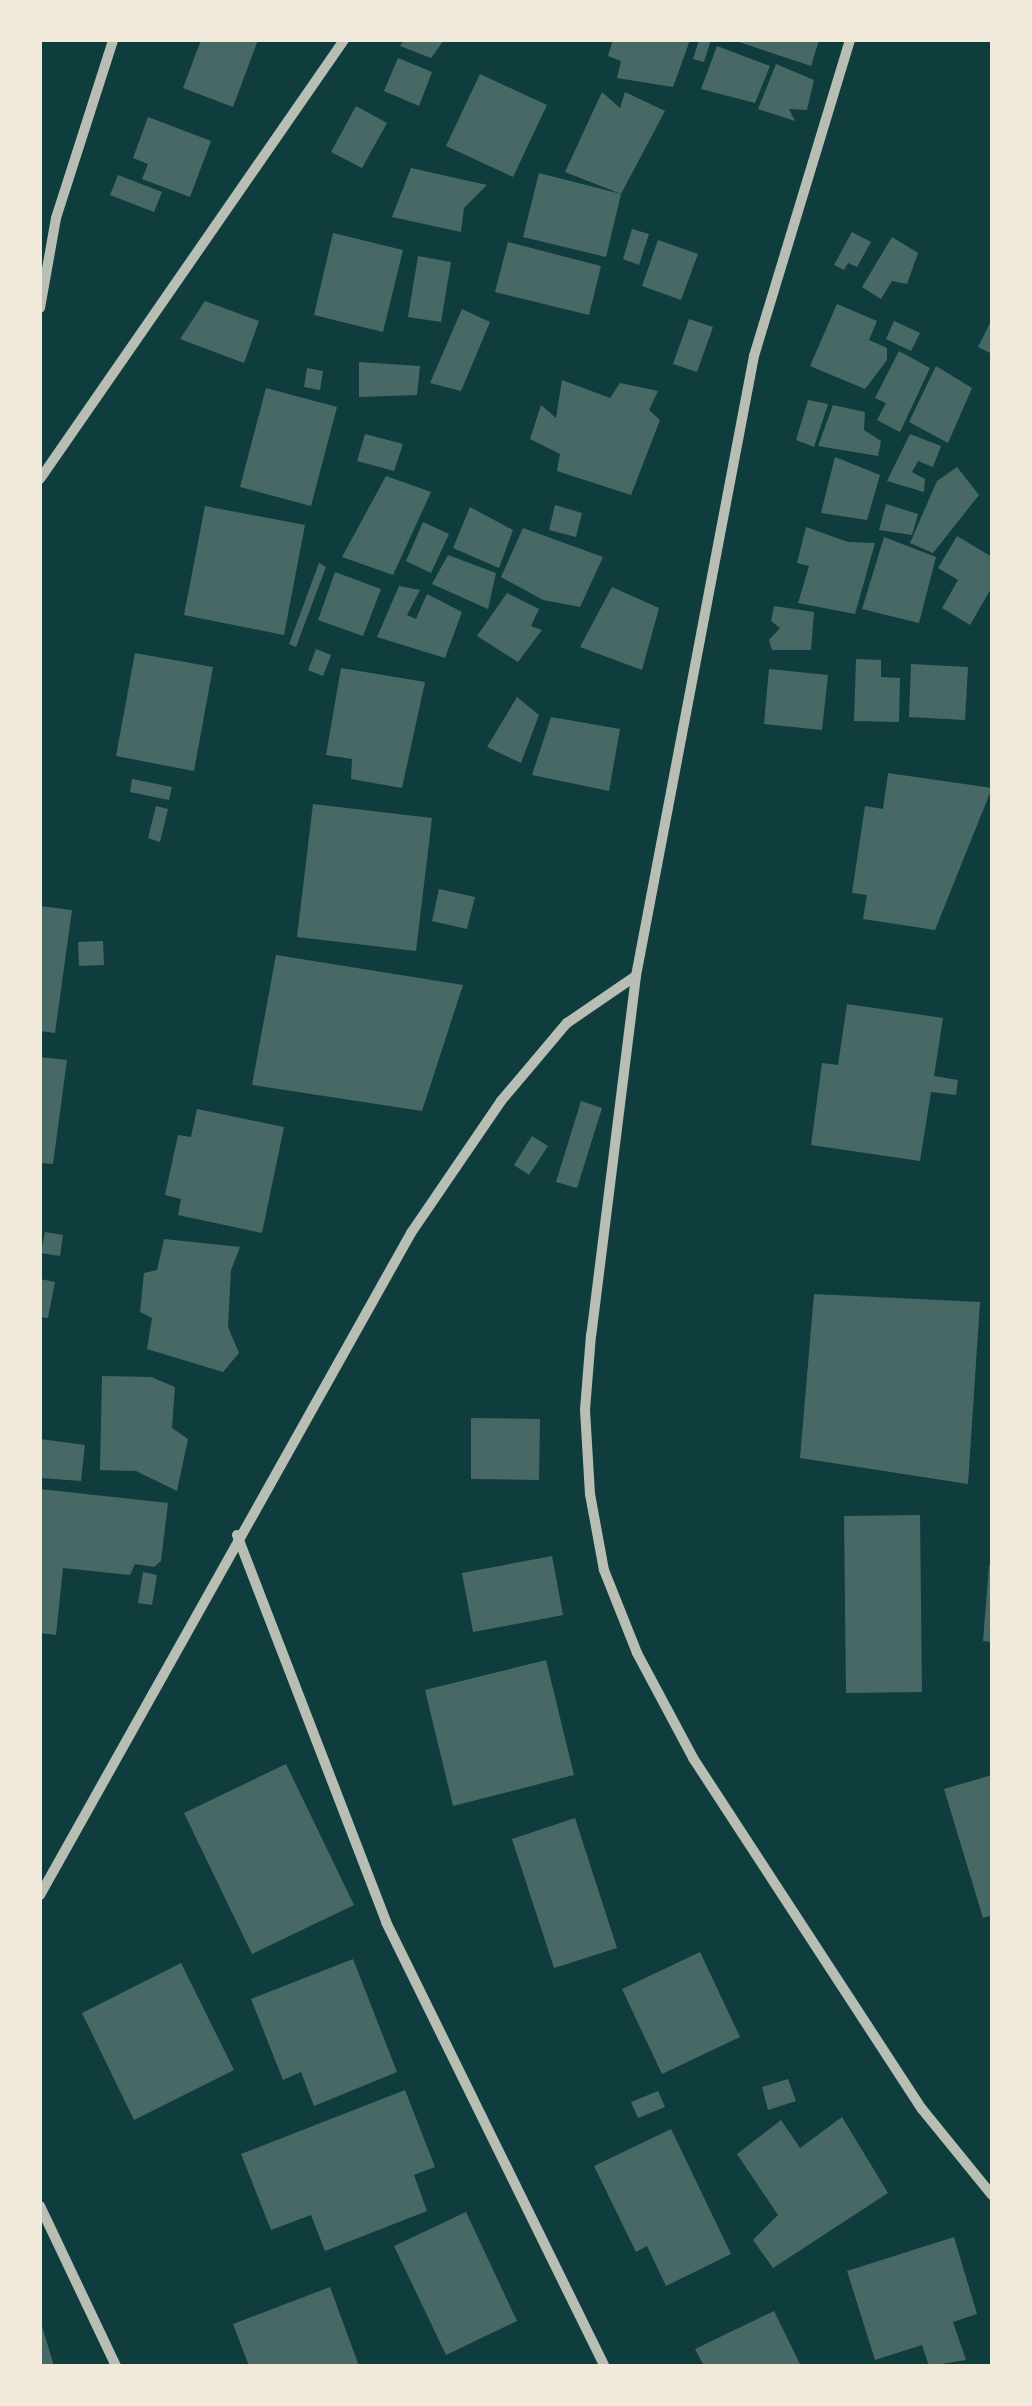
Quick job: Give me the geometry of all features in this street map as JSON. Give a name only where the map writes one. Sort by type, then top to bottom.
[{"type":"street","points":[[40,308],[56,218],[112,40]]},
{"type":"street","points":[[40,479],[344,40]]},
{"type":"street","points":[[850,40],[754,356],[636,976],[585,1410],[590,1494],[604,1570],[637,1654],[693,1758],[922,2109],[992,2196]]},
{"type":"street","points":[[40,1895],[236,1535],[411,1233],[501,1101],[567,1023],[636,976]]},
{"type":"street","points":[[236,1535],[386,1922],[604,2366]]},
{"type":"street","points":[[40,2206],[116,2366]]},
{"type":"building","points":[[201,40],[258,40],[233,107],[183,88]]},
{"type":"building","points":[[404,40],[444,40],[431,58],[400,46]]},
{"type":"building","points":[[613,40],[690,40],[673,87],[617,78],[621,61],[608,56]]},
{"type":"building","points":[[699,40],[711,40],[704,62],[693,59]]},
{"type":"building","points":[[733,40],[819,40],[811,66]]},
{"type":"building","points":[[717,46],[770,66],[755,103],[701,89]]},
{"type":"building","points":[[398,58],[432,72],[419,106],[384,91]]},
{"type":"building","points":[[776,64],[814,80],[807,110],[789,109],[795,121],[758,109]]},
{"type":"building","points":[[480,74],[547,105],[513,177],[446,146]]},
{"type":"building","points":[[602,92],[620,108],[625,92],[665,111],[621,194],[565,172]]},
{"type":"building","points":[[356,106],[387,123],[362,168],[331,152]]},
{"type":"building","points":[[148,117],[211,141],[190,197],[142,179],[148,164],[133,158]]},
{"type":"building","points":[[411,168],[487,185],[464,208],[461,232],[392,217]]},
{"type":"building","points":[[539,173],[621,194],[606,257],[523,237]]},
{"type":"building","points":[[118,175],[162,192],[154,212],[110,195]]},
{"type":"building","points":[[632,229],[649,234],[639,265],[623,259]]},
{"type":"building","points":[[852,232],[871,242],[857,267],[848,263],[844,270],[834,265]]},
{"type":"building","points":[[333,233],[403,250],[383,332],[314,315]]},
{"type":"building","points":[[892,237],[918,253],[907,284],[892,281],[881,299],[862,287]]},
{"type":"building","points":[[658,240],[698,254],[681,300],[642,286]]},
{"type":"building","points":[[508,242],[601,266],[589,315],[495,292]]},
{"type":"building","points":[[418,256],[451,262],[441,322],[408,317]]},
{"type":"building","points":[[205,301],[259,321],[244,363],[180,339]]},
{"type":"building","points":[[837,304],[877,321],[869,340],[887,348],[887,360],[865,389],[810,366]]},
{"type":"building","points":[[462,309],[490,322],[461,391],[430,383]]},
{"type":"building","points":[[689,319],[713,327],[697,372],[673,364]]},
{"type":"building","points":[[992,319],[992,354],[978,347]]},
{"type":"building","points":[[894,321],[920,333],[911,351],[886,339]]},
{"type":"building","points":[[899,351],[930,368],[900,432],[877,420],[886,403],[875,398]]},
{"type":"building","points":[[359,362],[420,366],[417,395],[359,397]]},
{"type":"building","points":[[936,366],[972,388],[948,443],[909,422]]},
{"type":"building","points":[[307,368],[323,371],[320,390],[304,387]]},
{"type":"building","points":[[562,380],[610,398],[620,383],[658,391],[649,410],[660,420],[631,495],[557,471],[560,454],[530,439],[541,405],[556,418]]},
{"type":"building","points":[[266,388],[337,407],[311,506],[240,487]]},
{"type":"building","points":[[808,400],[828,404],[814,447],[796,440]]},
{"type":"building","points":[[833,405],[865,412],[864,430],[881,441],[878,456],[818,446]]},
{"type":"building","points":[[365,434],[403,444],[394,471],[357,461]]},
{"type":"building","points":[[910,434],[941,446],[933,467],[918,461],[912,472],[925,479],[924,492],[887,481]]},
{"type":"building","points":[[835,457],[880,475],[867,520],[821,513]]},
{"type":"building","points":[[957,467],[979,495],[933,553],[910,543],[937,481]]},
{"type":"building","points":[[386,476],[431,492],[393,575],[342,557]]},
{"type":"building","points":[[886,504],[918,514],[912,535],[879,530]]},
{"type":"building","points":[[555,505],[582,513],[576,537],[549,530]]},
{"type":"building","points":[[205,506],[305,525],[284,635],[184,615]]},
{"type":"building","points":[[470,507],[513,530],[499,568],[453,548]]},
{"type":"building","points":[[423,522],[449,534],[431,573],[406,561]]},
{"type":"building","points":[[806,527],[848,542],[875,543],[855,614],[798,603],[809,566],[797,563]]},
{"type":"building","points":[[523,528],[603,557],[580,607],[543,600],[501,577]]},
{"type":"building","points":[[957,536],[992,557],[992,587],[970,625],[942,608],[958,580],[938,568]]},
{"type":"building","points":[[884,537],[936,557],[919,623],[862,609]]},
{"type":"building","points":[[448,555],[496,573],[488,609],[432,584]]},
{"type":"building","points":[[319,563],[326,567],[296,647],[289,644]]},
{"type":"building","points":[[335,572],[381,589],[363,636],[318,620]]},
{"type":"building","points":[[399,586],[420,590],[407,615],[416,619],[427,594],[462,612],[445,658],[377,637]]},
{"type":"building","points":[[612,587],[659,608],[642,670],[580,647]]},
{"type":"building","points":[[507,593],[539,609],[531,626],[542,630],[518,662],[477,636]]},
{"type":"building","points":[[774,606],[814,612],[811,650],[772,650],[769,640],[780,628],[771,621]]},
{"type":"building","points":[[316,649],[331,655],[323,676],[308,670]]},
{"type":"building","points":[[135,653],[213,667],[194,771],[116,756]]},
{"type":"building","points":[[856,659],[881,660],[881,677],[900,678],[899,722],[854,721]]},
{"type":"building","points":[[911,664],[968,667],[965,720],[909,717]]},
{"type":"building","points":[[341,668],[425,682],[402,788],[351,779],[352,759],[326,755]]},
{"type":"building","points":[[769,669],[828,675],[822,730],[764,724]]},
{"type":"building","points":[[517,697],[539,715],[521,763],[487,747]]},
{"type":"building","points":[[551,717],[620,729],[609,791],[532,775]]},
{"type":"building","points":[[888,773],[992,788],[935,930],[863,919],[867,895],[852,893],[865,806],[883,809]]},
{"type":"building","points":[[132,779],[172,787],[169,800],[130,792]]},
{"type":"building","points":[[313,804],[432,818],[416,951],[297,937]]},
{"type":"building","points":[[156,806],[168,809],[160,842],[148,838]]},
{"type":"building","points":[[439,889],[475,897],[467,929],[432,921]]},
{"type":"building","points":[[40,906],[72,910],[55,1033],[40,1031]]},
{"type":"building","points":[[103,941],[104,965],[79,966],[78,942]]},
{"type":"building","points":[[276,955],[463,985],[422,1111],[252,1085]]},
{"type":"building","points":[[847,1004],[943,1018],[934,1076],[958,1080],[956,1095],[931,1092],[920,1161],[811,1145],[822,1063],[838,1065]]},
{"type":"building","points":[[40,1057],[67,1060],[53,1164],[40,1163]]},
{"type":"building","points":[[581,1101],[602,1108],[577,1188],[556,1182]]},
{"type":"building","points":[[197,1109],[284,1127],[262,1233],[178,1215],[181,1199],[165,1195],[178,1135],[191,1137]]},
{"type":"building","points":[[532,1136],[548,1146],[529,1175],[514,1165]]},
{"type":"building","points":[[45,1232],[63,1235],[60,1256],[41,1253]]},
{"type":"building","points":[[164,1239],[240,1247],[231,1270],[228,1327],[239,1353],[223,1372],[147,1349],[152,1318],[140,1312],[144,1273],[157,1270]]},
{"type":"building","points":[[40,1279],[55,1282],[48,1318],[40,1317]]},
{"type":"building","points":[[814,1294],[980,1302],[968,1484],[800,1458]]},
{"type":"building","points":[[102,1376],[151,1377],[175,1387],[172,1428],[188,1439],[177,1491],[136,1471],[100,1470]]},
{"type":"building","points":[[471,1418],[540,1419],[539,1480],[471,1479]]},
{"type":"building","points":[[40,1439],[85,1445],[81,1481],[40,1478]]},
{"type":"building","points":[[40,1489],[168,1503],[161,1561],[154,1567],[135,1564],[130,1575],[63,1568],[56,1635],[40,1633]]},
{"type":"building","points":[[920,1515],[922,1692],[846,1693],[844,1516]]},
{"type":"building","points":[[552,1556],[563,1615],[473,1632],[462,1573]]},
{"type":"building","points":[[992,1565],[992,1642],[983,1641]]},
{"type":"building","points":[[143,1572],[157,1575],[152,1605],[138,1603]]},
{"type":"building","points":[[546,1660],[574,1775],[453,1806],[425,1690]]},
{"type":"building","points":[[286,1764],[354,1905],[252,1954],[184,1813]]},
{"type":"building","points":[[992,1775],[992,1915],[983,1918],[944,1789]]},
{"type":"building","points":[[575,1818],[617,1948],[554,1968],[512,1839]]},
{"type":"building","points":[[700,1952],[740,2037],[662,2074],[622,1989]]},
{"type":"building","points":[[353,1959],[397,2072],[314,2106],[301,2072],[283,2080],[251,1999]]},
{"type":"building","points":[[181,1963],[234,2070],[134,2120],[82,2013]]},
{"type":"building","points":[[788,2079],[796,2101],[768,2110],[762,2087]]},
{"type":"building","points":[[405,2090],[435,2167],[414,2175],[427,2211],[325,2251],[311,2215],[271,2230],[241,2154]]},
{"type":"building","points":[[658,2091],[665,2107],[638,2118],[631,2102]]},
{"type":"building","points":[[842,2117],[888,2193],[773,2268],[753,2240],[778,2215],[737,2154],[781,2120],[800,2148]]},
{"type":"building","points":[[671,2129],[731,2254],[666,2286],[647,2246],[636,2252],[594,2166]]},
{"type":"building","points":[[466,2212],[517,2321],[446,2355],[394,2246]]},
{"type":"building","points":[[954,2237],[977,2314],[953,2322],[966,2360],[929,2366],[922,2345],[875,2360],[847,2271]]},
{"type":"building","points":[[330,2287],[359,2366],[249,2366],[233,2324]]},
{"type":"building","points":[[774,2311],[801,2366],[704,2366],[695,2349]]},
{"type":"building","points":[[41,2323],[54,2366],[40,2366]]}]
